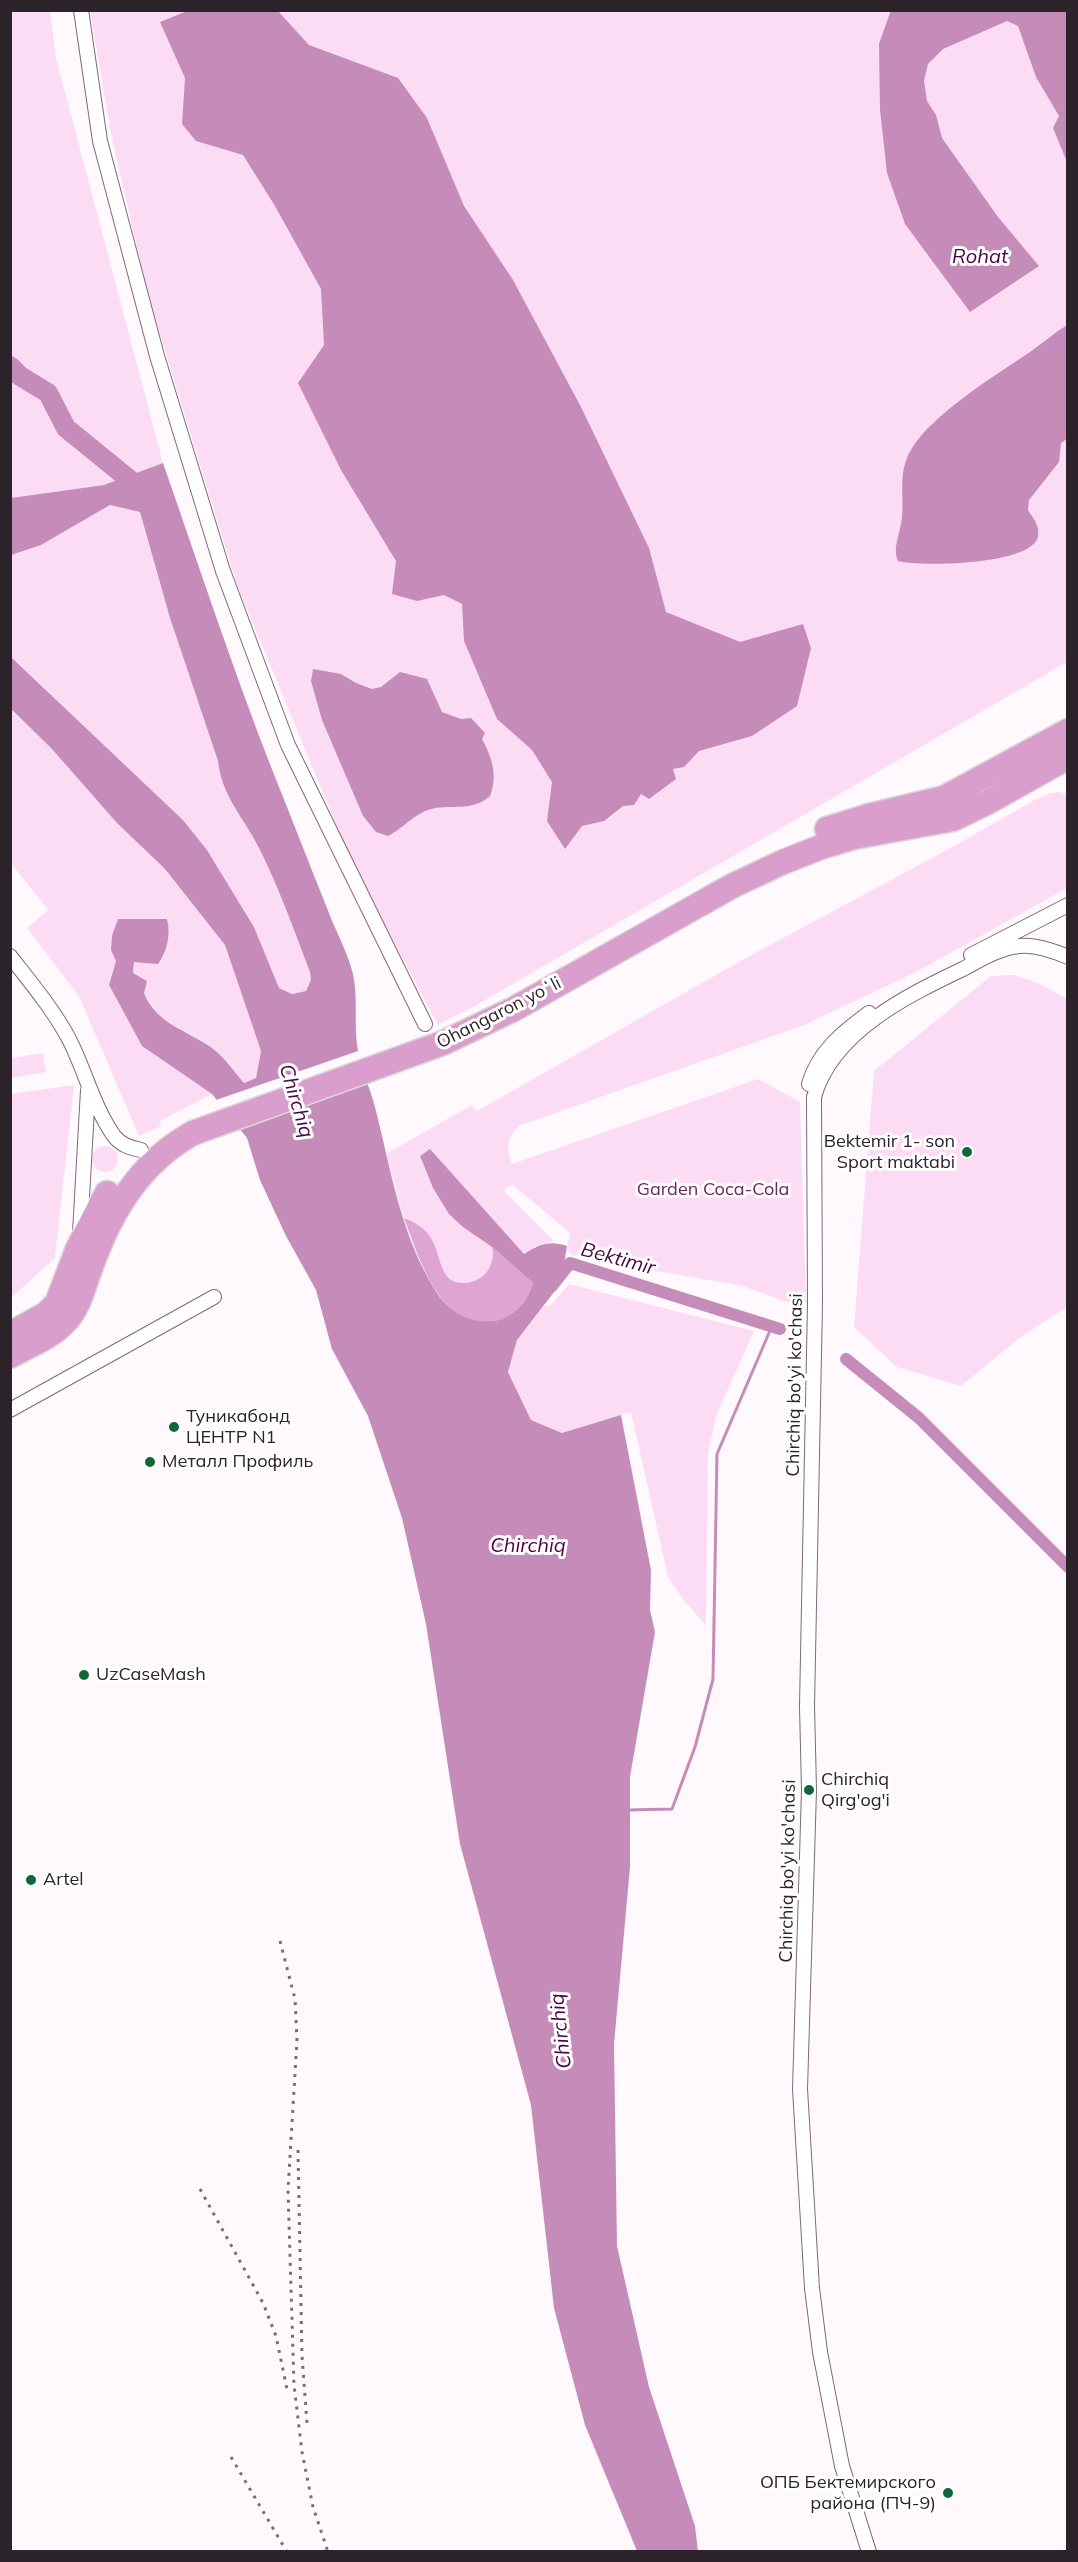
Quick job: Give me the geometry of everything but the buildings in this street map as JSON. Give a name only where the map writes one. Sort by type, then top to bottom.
[{"type":"highway","name":"Ohangaron yoʻli","points":[[375,1060],[473,1013],[723,874],[815,833],[869,816],[944,798],[1068,731]]},
{"type":"highway","name":"Ohangaron yoʻli","points":[[10,1334],[53,1309],[62,1292],[78,1248],[111,1186],[141,1150],[165,1132],[375,1060],[443,1043],[514,1009],[732,886],[783,862],[854,837],[953,819],[1068,757]]},
{"type":"highway","name":"Ohangaron yoʻli","points":[[10,1356],[59,1329],[66,1322],[78,1300],[109,1223],[126,1194],[160,1154],[206,1119]]},
{"type":"street","points":[[81,10],[100,141],[157,356],[224,572],[288,745],[424,1024]]},
{"type":"street","name":"Chirchiq bo'yi ko'chasi","points":[[813,1220],[808,1179],[806,1096],[821,1057],[835,1041],[878,1006],[925,978],[1066,907]]},
{"type":"street","name":"Chirchiq bo'yi ko'chasi","points":[[869,2552],[842,2466],[820,2352],[812,2288],[800,2089],[809,1790],[807,1706],[814,1302],[813,1220],[816,1179],[814,1097],[822,1074],[847,1043],[900,1001],[996,953],[1023,946],[1042,948],[1068,957]]},
{"type":"street","points":[[10,956],[60,1024],[77,1057],[88,1088],[114,1136],[129,1148],[141,1150]]},
{"type":"street","points":[[78,1248],[86,1164],[88,1088]]},
{"type":"street","points":[[10,1410],[214,1297]]},
{"type":"green space","points":[[10,11],[50,11],[56,58],[163,463],[104,485],[11,498]]},
{"type":"green space","points":[[90,11],[1067,11],[1067,662],[480,1003],[438,1025],[354,867],[237,585],[149,299],[112,139]]},
{"type":"green space","points":[[110,505],[140,512],[170,618],[218,761],[220,774],[234,806],[259,848],[286,909],[310,972],[311,980],[306,991],[292,994],[279,988],[254,927],[207,850],[183,820],[11,656],[10,555],[41,545]]},
{"type":"green space","points":[[10,709],[51,748],[117,823],[165,869],[225,945],[261,1051],[256,1078],[243,1083],[230,1064],[194,1036],[173,1026],[155,1013],[133,973],[134,962],[163,957],[169,928],[111,950],[116,961],[109,985],[142,1046],[212,1094],[160,1121],[161,1126],[139,1136],[79,996],[27,928],[48,910],[11,863]]},
{"type":"green space","name":"Garden Coca-Cola","points":[[1050,793],[1067,794],[1067,888],[916,972],[804,1025],[519,1126],[512,1134],[508,1148],[512,1164],[758,1079],[800,1102],[806,1302],[787,1302],[743,1286],[622,1265],[607,1261],[585,1249],[574,1256],[567,1250],[570,1233],[513,1185],[505,1189],[505,1192],[554,1241],[536,1246],[525,1254],[420,1156],[432,1185],[447,1209],[467,1229],[492,1247],[492,1260],[488,1270],[472,1282],[451,1280],[443,1269],[427,1232],[404,1218],[386,1154],[472,1105],[477,1111],[746,958],[1031,802]]},
{"type":"green space","name":"Bektemir 1- son Sport maktabi","points":[[1015,975],[1040,984],[1067,999],[1067,1307],[1022,1336],[961,1386],[897,1367],[854,1327],[874,1071],[991,976]]},
{"type":"green space","points":[[43,1053],[46,1072],[11,1078],[11,1058]]},
{"type":"green space","points":[[74,1085],[55,1258],[11,1298],[11,1094]]},
{"type":"green space","points":[[105,1146],[114,1150],[118,1159],[114,1168],[105,1172],[96,1168],[92,1159],[96,1150]]},
{"type":"green space","points":[[569,1284],[754,1331],[716,1416],[708,1453],[706,1625],[683,1599],[668,1577],[631,1412],[562,1433],[531,1420],[508,1371],[517,1340],[545,1305],[550,1306]]},
{"type":"shaded area","points":[[404,1218],[427,1232],[446,1275],[451,1280],[466,1283],[479,1279],[490,1267],[492,1247],[533,1283],[526,1300],[514,1313],[502,1319],[481,1322],[464,1318],[449,1307],[426,1273]]},
{"type":"water","name":"Rohat","points":[[891,10],[1067,11],[1067,162],[1053,128],[1059,116],[1036,77],[1018,26],[1007,21],[943,49],[928,64],[924,81],[927,101],[936,115],[942,138],[998,217],[1039,266],[970,312],[905,224],[887,173],[880,110],[879,44]]},
{"type":"water","points":[[187,11],[278,11],[309,45],[398,78],[427,118],[464,206],[513,280],[581,407],[649,548],[666,612],[740,642],[803,624],[811,648],[797,706],[752,736],[699,751],[684,767],[673,769],[676,779],[649,799],[641,794],[634,805],[623,806],[604,821],[582,826],[565,849],[547,821],[552,782],[532,750],[497,719],[464,641],[462,604],[444,595],[417,601],[392,594],[396,561],[341,470],[298,383],[324,345],[321,289],[275,206],[243,155],[196,141],[182,124],[185,78],[160,22]]},
{"type":"water","points":[[1067,325],[1067,439],[1061,443],[1059,462],[1029,500],[1028,510],[1038,529],[1038,536],[1032,546],[1018,553],[975,562],[929,564],[898,561],[896,545],[902,517],[903,473],[907,458],[915,443],[928,428],[961,399]]},
{"type":"water","name":"Chirchiq","points":[[163,463],[258,734],[351,966],[356,1000],[358,1052],[375,1107],[398,1203],[414,1250],[437,1293],[448,1306],[461,1315],[475,1320],[490,1321],[504,1318],[516,1311],[526,1299],[533,1283],[449,1214],[433,1188],[420,1156],[430,1149],[524,1254],[545,1244],[555,1243],[567,1246],[561,1283],[517,1340],[508,1372],[531,1420],[562,1433],[621,1415],[651,1570],[650,1610],[655,1632],[630,1777],[630,1867],[614,2044],[617,2246],[649,2387],[695,2526],[698,2551],[637,2551],[585,2425],[554,2308],[531,2105],[460,1844],[426,1624],[402,1518],[368,1416],[332,1349],[316,1290],[286,1236],[260,1180],[247,1138],[212,1094],[142,1046],[109,985],[116,961],[111,950],[112,936],[118,919],[167,919],[166,948],[158,964],[134,962],[133,973],[147,981],[144,993],[156,1012],[212,1048],[244,1083],[256,1078],[261,1051],[225,945],[165,869],[117,823],[51,748],[11,709],[10,656],[183,820],[207,850],[254,927],[279,988],[292,994],[306,991],[311,980],[310,972],[286,909],[259,848],[234,806],[220,774],[218,761],[170,618],[140,512],[110,505],[41,545],[11,555],[11,498],[104,485]]},
{"type":"water","points":[[313,669],[341,674],[372,689],[381,687],[400,672],[427,679],[442,712],[461,719],[471,718],[485,733],[482,739],[489,753],[494,774],[490,796],[471,806],[429,810],[416,816],[388,836],[376,832],[363,816],[322,720],[311,681]]},
{"type":"pier","points":[[361,1050],[369,1078],[232,1125],[213,1101]]},
{"type":"waterway","points":[[10,366],[20,376],[48,393],[66,428],[130,480],[144,496]]},
{"type":"waterway","name":"Bektimir","points":[[552,1286],[570,1263],[780,1329]]},
{"type":"waterway","points":[[627,1810],[672,1809],[695,1747],[713,1679],[717,1454],[772,1326]]},
{"type":"waterway","name":"Bektimir","points":[[846,1359],[919,1418],[1068,1567]]},
{"type":"railway","points":[[280,1941],[295,1999],[297,2040],[288,2190],[294,2385],[302,2452],[313,2507],[328,2552]]},
{"type":"railway","points":[[298,2150],[302,2356],[307,2423]]},
{"type":"railway","points":[[200,2189],[263,2303],[276,2336],[288,2394]]},
{"type":"railway","points":[[231,2457],[287,2552]]},
{"type":"place","name":"Bektemir 1- son Sport maktabi","points":[[967,1152]]},
{"type":"place","name":"Туникабонд ЦЕНТР N1","points":[[174,1427]]},
{"type":"place","name":"Металл Профиль","points":[[150,1462]]},
{"type":"place","name":"UzCaseMash","points":[[84,1675]]},
{"type":"place","name":"Chirchiq Qirg'og'i","points":[[809,1790]]},
{"type":"place","name":"Artel","points":[[31,1880]]},
{"type":"place","name":"ОПБ Бектемирского района (ПЧ-9)","points":[[948,2493]]}]
